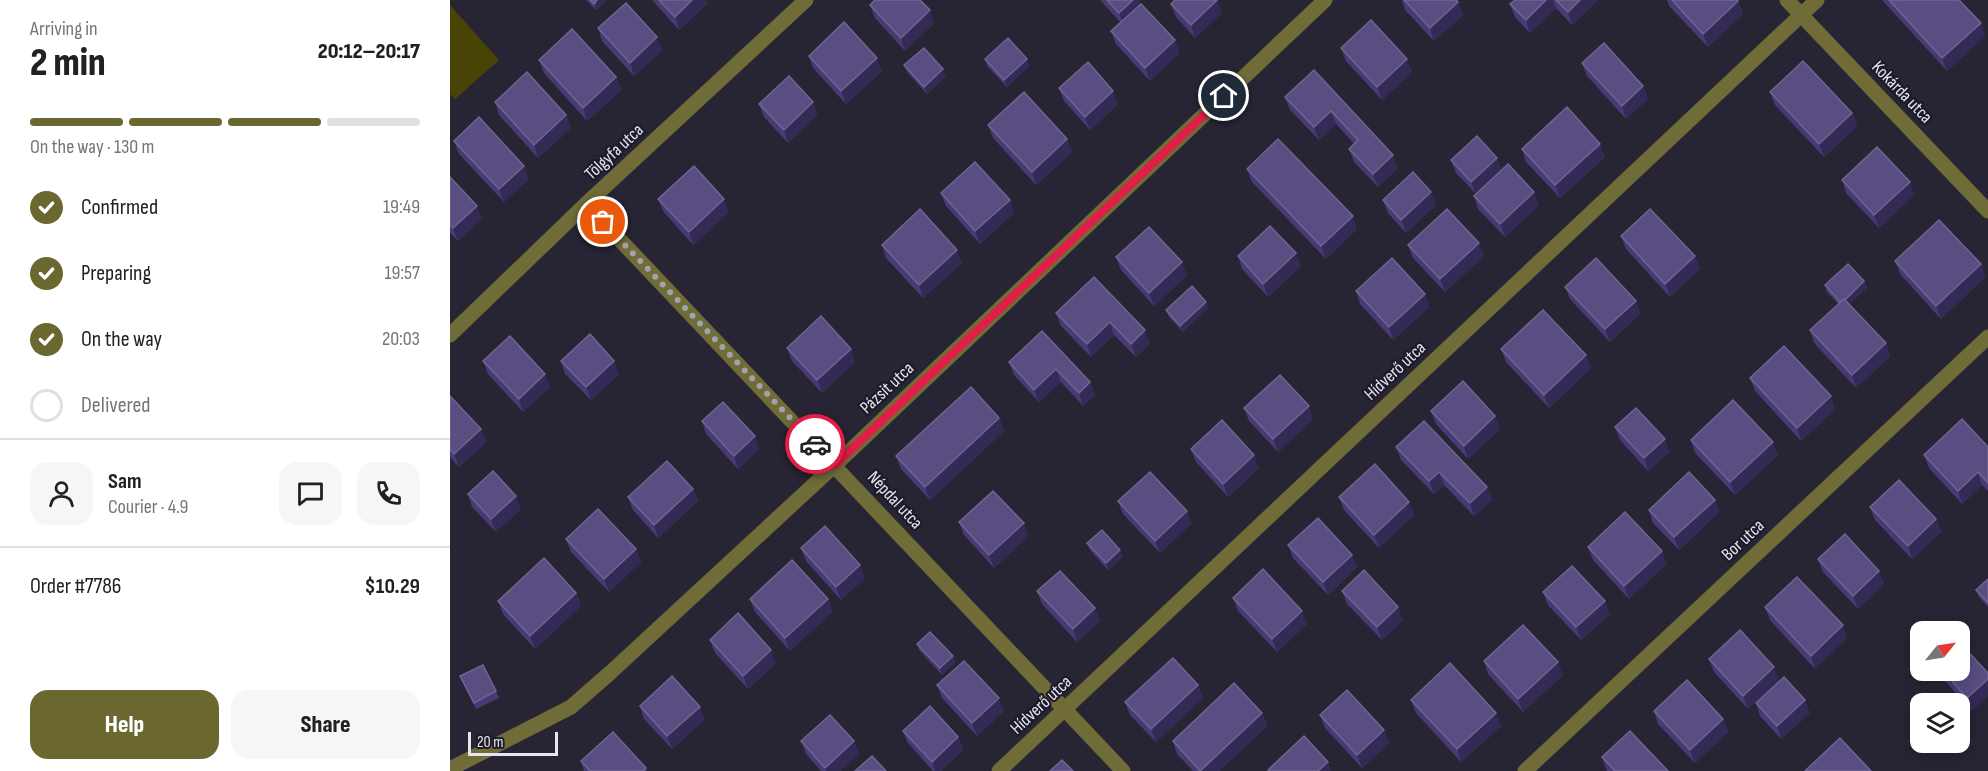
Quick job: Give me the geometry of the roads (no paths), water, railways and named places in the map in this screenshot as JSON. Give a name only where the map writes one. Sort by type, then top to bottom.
[{"type":"street","name":"Tölgyfa utca","points":[[450,335],[586,204],[806,0]]},
{"type":"street","name":"Pázsit utca","points":[[450,769],[571,707],[611,672],[835,465],[1325,0]]},
{"type":"street","name":"Kokárda utca","points":[[1787,0],[1988,211]]},
{"type":"street","name":"Hídverő utca","points":[[999,771],[1816,0]]},
{"type":"street","name":"Népdal utca","points":[[586,204],[1123,771]]},
{"type":"street","name":"Bor utca","points":[[1525,771],[1988,337]]}]
